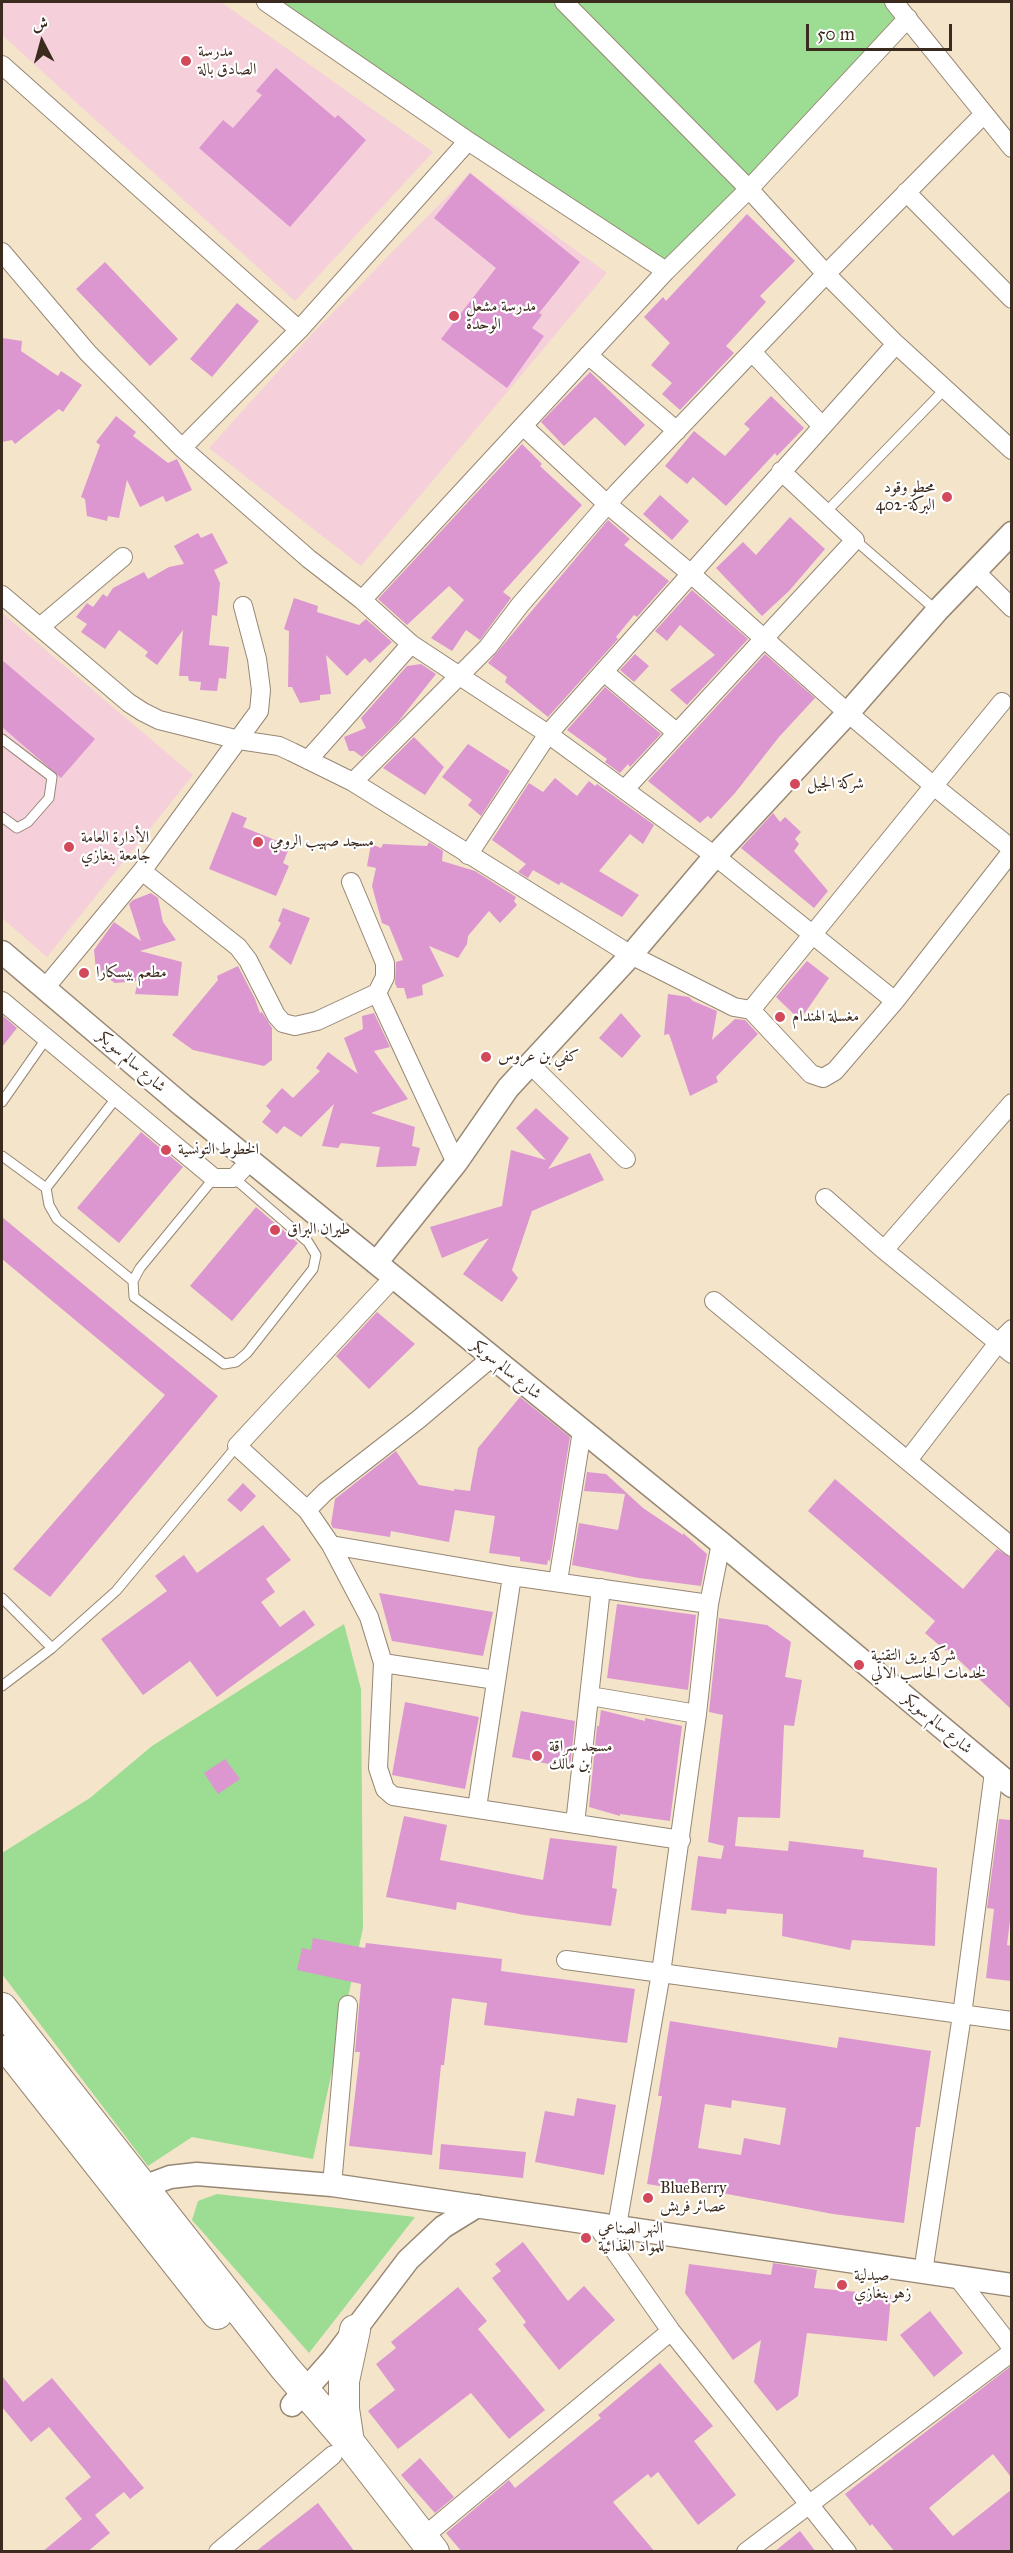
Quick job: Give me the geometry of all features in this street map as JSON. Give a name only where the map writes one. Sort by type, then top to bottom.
[{"type":"highway","points":[[2,2008],[133,2190],[299,2399],[423,2547]]},
{"type":"highway","points":[[2,2041],[133,2190]]},
{"type":"highway","points":[[341,2449],[344,2381],[355,2330]]},
{"type":"street","points":[[266,2],[468,141],[666,270]]},
{"type":"street","points":[[564,2],[749,189],[826,274],[896,344],[1011,450]]},
{"type":"street","points":[[894,2],[1011,148]]},
{"type":"street","points":[[362,600],[666,270],[749,189],[908,18]]},
{"type":"street","points":[[2,65],[299,330]]},
{"type":"street","points":[[353,782],[460,677],[607,504],[826,274],[984,114]]},
{"type":"street","points":[[182,448],[299,330],[468,141]]},
{"type":"street","points":[[906,192],[1011,299]]},
{"type":"street","points":[[2,252],[88,353],[182,448],[309,559],[362,600],[411,644],[548,734],[715,856],[895,1001]]},
{"type":"street","points":[[468,855],[548,734],[896,344]]},
{"type":"street","points":[[752,352],[822,426]]},
{"type":"street","points":[[588,355],[676,431]]},
{"type":"street","points":[[2,595],[129,703],[143,712],[159,720],[239,740],[279,746],[353,782],[631,955],[734,1007],[751,1010],[811,1074],[823,1078],[835,1071],[895,1001],[1011,850],[935,788],[766,638],[607,504],[523,426]]},
{"type":"street","points":[[626,789],[855,540],[781,471]]},
{"type":"street","points":[[376,1263],[456,1163],[508,1088],[631,955],[715,856],[848,713],[937,611],[1011,533]]},
{"type":"street","points":[[39,627],[123,556]]},
{"type":"street","points":[[976,572],[1011,608]]},
{"type":"street","points":[[45,988],[142,871],[259,711],[261,690],[257,658],[243,606]]},
{"type":"street","points":[[308,760],[411,644]]},
{"type":"street","points":[[603,672],[676,732]]},
{"type":"street","points":[[751,1010],[935,788],[1002,702]]},
{"type":"street","points":[[142,871],[238,947],[249,960],[276,1015],[284,1023],[295,1026],[316,1021],[377,993],[386,977],[385,963],[351,882]]},
{"type":"street","name":"شارع سالم سويكر","points":[[2,952],[183,1106],[721,1543],[1011,1786]]},
{"type":"street","points":[[377,993],[456,1163]]},
{"type":"street","points":[[2,1001],[214,1178],[234,1178],[250,1161]]},
{"type":"street","points":[[530,1064],[626,1159]]},
{"type":"street","points":[[884,1250],[1011,1103]]},
{"type":"street","points":[[825,1198],[884,1250],[1005,1348]]},
{"type":"street","points":[[394,1276],[237,1446],[307,1510],[331,1545],[369,1617],[383,1663],[378,1768],[385,1789],[393,1796],[681,1840]]},
{"type":"street","points":[[714,1301],[1011,1547]]},
{"type":"street","points":[[908,1460],[1005,1348],[1011,1329]]},
{"type":"street","points":[[307,1510],[325,1492],[419,1419],[491,1358]]},
{"type":"street","points":[[558,1581],[582,1431]]},
{"type":"street","points":[[721,1543],[710,1604],[681,1840],[661,1973],[606,2225],[671,2331],[847,2552]]},
{"type":"street","points":[[331,1545],[512,1576],[710,1604]]},
{"type":"street","points":[[477,1808],[512,1576]]},
{"type":"street","points":[[575,1824],[601,1588]]},
{"type":"street","points":[[383,1663],[496,1680]]},
{"type":"street","points":[[590,1696],[697,1714]]},
{"type":"street","points":[[923,2272],[962,2014],[994,1772]]},
{"type":"street","points":[[566,1960],[1011,2021]]},
{"type":"street","points":[[332,2185],[348,2005]]},
{"type":"street","points":[[133,2190],[170,2177],[196,2174],[332,2185],[1011,2285]]},
{"type":"street","points":[[299,2399],[408,2260],[443,2226],[477,2206]]},
{"type":"street","points":[[746,2552],[1011,2350],[957,2277]]},
{"type":"street","points":[[423,2547],[671,2331]]},
{"type":"street","points":[[218,2552],[341,2449]]},
{"type":"lane","points":[[825,513],[946,388]]},
{"type":"lane","points":[[855,540],[937,611]]},
{"type":"lane","points":[[2,739],[52,777],[49,798],[28,822],[17,828],[2,817]]},
{"type":"lane","points":[[2,1102],[46,1039]]},
{"type":"lane","points":[[46,1188],[117,1098]]},
{"type":"lane","points":[[2,1156],[46,1188],[49,1204],[57,1219],[133,1281]]},
{"type":"lane","points":[[214,1178],[140,1268],[133,1281],[134,1297],[224,1364],[236,1362],[247,1353],[314,1269],[316,1255],[308,1242],[234,1178]]},
{"type":"lane","points":[[2,1686],[52,1648],[116,1591],[237,1446]]},
{"type":"lane","points":[[2,1598],[52,1648]]},
{"type":"shaded area","points":[[2,2],[221,2],[433,152],[295,301],[2,35]]},
{"type":"shaded area","points":[[470,173],[607,273],[361,566],[209,448],[311,335]]},
{"type":"shaded area","name":"الأدارة العامة جامعة بنغازي","points":[[2,613],[193,775],[47,957],[2,918]]},
{"type":"green space","points":[[268,2],[559,2],[748,189],[667,269]]},
{"type":"green space","points":[[565,2],[889,2],[906,18],[749,187]]},
{"type":"green space","points":[[344,1624],[361,1689],[363,1928],[313,2159],[192,2137],[148,2166],[2,1974],[2,1853],[90,1798],[152,1746]]},
{"type":"green space","points":[[217,2194],[415,2217],[309,2353],[192,2220],[198,2201]]},
{"type":"building","points":[[276,68],[335,118],[338,115],[366,140],[290,227],[199,148],[223,120],[233,128],[262,95],[256,91]]},
{"type":"building","points":[[470,173],[580,262],[539,313],[542,315],[532,328],[544,336],[507,388],[441,339],[496,268],[434,218]]},
{"type":"building","points":[[747,214],[795,261],[760,296],[766,302],[726,346],[734,353],[680,410],[662,394],[672,383],[651,365],[670,343],[644,317],[663,297],[666,301]]},
{"type":"building","points":[[105,262],[178,339],[150,366],[76,289]]},
{"type":"building","points":[[237,303],[259,321],[212,377],[190,359]]},
{"type":"building","points":[[2,338],[22,341],[21,351],[58,376],[61,371],[82,385],[63,412],[59,409],[15,444],[12,440],[2,442]]},
{"type":"building","points":[[590,372],[645,425],[625,446],[595,417],[564,446],[541,422]]},
{"type":"building","points":[[771,396],[804,428],[777,456],[775,453],[726,506],[693,477],[687,484],[665,466],[694,431],[725,456],[750,429],[744,424]]},
{"type":"building","points":[[116,416],[136,432],[133,436],[168,463],[177,459],[192,490],[166,502],[163,496],[140,507],[127,480],[119,518],[108,516],[107,521],[87,516],[85,499],[81,497],[100,445],[96,442]]},
{"type":"building","points":[[522,444],[542,464],[540,466],[582,505],[503,592],[511,598],[480,640],[466,630],[452,651],[431,638],[464,600],[449,586],[407,625],[378,599]]},
{"type":"building","points":[[660,495],[689,521],[672,540],[643,514]]},
{"type":"building","points":[[790,517],[825,549],[789,591],[762,616],[716,568],[743,542],[756,555]]},
{"type":"building","points":[[608,520],[630,539],[624,545],[669,581],[637,617],[634,615],[616,637],[618,639],[548,717],[505,682],[507,677],[488,663]]},
{"type":"building","points":[[198,533],[201,538],[212,533],[228,563],[214,570],[220,583],[217,616],[212,615],[209,645],[229,647],[226,679],[219,678],[217,691],[200,690],[201,682],[189,681],[188,676],[179,676],[183,630],[157,665],[145,656],[148,652],[119,630],[105,649],[81,632],[87,624],[76,617],[87,603],[93,607],[103,594],[107,597],[113,588],[144,572],[148,579],[169,567],[184,564],[174,546]]},
{"type":"building","points":[[692,590],[748,639],[687,705],[670,690],[715,655],[680,625],[667,641],[655,631]]},
{"type":"building","points":[[294,598],[318,606],[317,612],[359,625],[366,619],[392,642],[370,663],[365,658],[347,676],[326,655],[331,694],[320,695],[320,700],[300,703],[292,687],[288,687],[289,631],[284,629]]},
{"type":"building","points":[[635,654],[649,666],[634,682],[620,670]]},
{"type":"building","points":[[765,654],[815,698],[779,737],[735,793],[711,819],[708,816],[700,823],[648,781]]},
{"type":"building","points":[[2,660],[95,739],[61,778],[2,727]]},
{"type":"building","points":[[421,664],[436,674],[398,722],[362,757],[354,751],[349,751],[344,737],[366,728],[361,718],[407,666]]},
{"type":"building","points":[[605,687],[661,734],[630,767],[628,764],[620,773],[605,762],[607,759],[567,730]]},
{"type":"building","points":[[414,737],[444,767],[425,795],[383,768]]},
{"type":"building","points":[[468,744],[510,771],[481,816],[468,805],[472,800],[442,777]]},
{"type":"building","points":[[555,778],[577,796],[589,781],[595,786],[597,784],[654,825],[643,844],[630,834],[599,871],[639,895],[622,917],[561,882],[559,885],[533,870],[528,878],[518,872],[526,864],[492,840],[529,783],[543,792]]},
{"type":"building","points":[[232,812],[247,818],[243,827],[290,846],[283,863],[289,866],[276,896],[209,869]]},
{"type":"building","points":[[773,813],[780,822],[785,817],[801,832],[795,839],[799,844],[794,851],[828,891],[814,908],[741,848]]},
{"type":"building","points":[[429,842],[443,851],[442,861],[475,871],[516,897],[514,901],[517,905],[500,923],[489,911],[468,936],[467,944],[458,958],[429,946],[444,976],[422,985],[423,995],[407,999],[404,988],[397,988],[395,983],[396,962],[403,960],[389,926],[382,923],[372,886],[376,868],[367,866],[371,844],[381,848],[383,844],[427,846]]},
{"type":"building","points":[[151,893],[158,898],[163,922],[176,940],[140,951],[182,962],[178,996],[135,994],[138,981],[115,983],[96,970],[94,950],[114,922],[141,941],[129,904]]},
{"type":"building","points":[[283,908],[310,918],[291,965],[269,947],[281,923],[278,921]]},
{"type":"building","points":[[807,961],[829,978],[800,1020],[776,997]]},
{"type":"building","points":[[238,966],[260,1013],[262,1012],[272,1028],[272,1060],[264,1066],[193,1050],[172,1035],[218,980],[217,976]]},
{"type":"building","points":[[668,994],[689,997],[717,1011],[712,1040],[735,1019],[745,1020],[758,1034],[716,1077],[718,1082],[690,1096],[669,1034],[664,1035]]},
{"type":"building","points":[[374,1013],[390,1047],[374,1051],[408,1099],[371,1113],[415,1127],[412,1146],[420,1148],[416,1166],[376,1167],[380,1147],[341,1143],[338,1148],[322,1146],[334,1104],[301,1137],[284,1126],[277,1134],[262,1122],[271,1111],[266,1106],[282,1088],[293,1098],[320,1071],[316,1068],[328,1052],[358,1074],[344,1038],[363,1029],[362,1016]]},
{"type":"building","points":[[621,1013],[641,1036],[622,1058],[599,1038]]},
{"type":"building","points":[[2,1015],[17,1028],[2,1047]]},
{"type":"building","points":[[536,1108],[569,1138],[548,1169],[590,1153],[604,1180],[532,1211],[512,1270],[518,1278],[502,1302],[463,1274],[489,1238],[442,1258],[430,1227],[502,1206],[511,1150],[546,1160],[516,1128]]},
{"type":"building","points":[[141,1132],[183,1167],[119,1243],[77,1208]]},
{"type":"building","points":[[256,1207],[298,1243],[232,1321],[190,1286]]},
{"type":"building","points":[[2,1217],[218,1396],[50,1597],[13,1569],[165,1395],[2,1259]]},
{"type":"building","points":[[377,1312],[415,1344],[369,1389],[336,1356]]},
{"type":"building","points":[[520,1397],[570,1437],[550,1561],[548,1560],[547,1565],[520,1561],[520,1557],[489,1553],[495,1516],[455,1510],[449,1542],[391,1531],[390,1537],[333,1528],[331,1524],[335,1499],[396,1451],[419,1485],[454,1491],[454,1489],[470,1491],[478,1448]]},
{"type":"building","points":[[587,1472],[606,1474],[643,1508],[683,1535],[683,1533],[707,1554],[701,1586],[639,1578],[572,1565],[579,1523],[618,1530],[625,1494],[584,1491]]},
{"type":"building","points":[[835,1479],[963,1589],[997,1549],[1011,1558],[1011,1709],[947,1649],[946,1651],[925,1633],[935,1621],[808,1511]]},
{"type":"building","points":[[243,1483],[256,1496],[241,1512],[227,1500]]},
{"type":"building","points":[[263,1525],[291,1560],[266,1579],[275,1592],[261,1602],[280,1627],[304,1610],[315,1625],[217,1697],[190,1661],[143,1695],[101,1639],[167,1591],[155,1576],[184,1555],[197,1573]]},
{"type":"building","points":[[379,1593],[493,1612],[483,1656],[392,1641]]},
{"type":"building","points":[[617,1604],[696,1615],[688,1690],[607,1678]]},
{"type":"building","points":[[719,1618],[767,1625],[791,1642],[785,1677],[802,1680],[794,1726],[784,1725],[780,1818],[738,1817],[735,1846],[788,1851],[789,1841],[864,1850],[863,1857],[937,1868],[935,1946],[852,1940],[850,1950],[782,1936],[783,1914],[727,1909],[726,1914],[691,1910],[698,1856],[721,1859],[724,1846],[708,1842],[723,1715],[709,1712]]},
{"type":"building","points":[[405,1702],[479,1717],[465,1789],[392,1775]]},
{"type":"building","points":[[601,1710],[645,1721],[645,1718],[682,1726],[670,1821],[620,1814],[620,1816],[589,1807],[597,1726],[599,1726]]},
{"type":"building","points":[[521,1711],[575,1721],[570,1768],[512,1757]]},
{"type":"building","points":[[225,1759],[240,1779],[218,1794],[204,1773]]},
{"type":"building","points":[[404,1816],[447,1825],[440,1860],[543,1880],[550,1838],[617,1846],[612,1888],[617,1889],[611,1926],[524,1915],[457,1902],[456,1910],[386,1897]]},
{"type":"building","points":[[999,1819],[1011,1820],[1011,1912],[1007,1945],[1011,1946],[1011,1981],[986,1978],[994,1909],[987,1908]]},
{"type":"building","points":[[313,1938],[365,1948],[366,1943],[502,1959],[501,1971],[635,1989],[627,2043],[484,2025],[487,2003],[452,1998],[444,2065],[441,2065],[432,2155],[349,2146],[360,2052],[355,2052],[361,1984],[297,1970],[302,1948],[311,1950]]},
{"type":"building","points":[[670,2021],[837,2048],[839,2037],[931,2051],[920,2127],[916,2127],[904,2223],[833,2214],[722,2193],[722,2196],[647,2184],[662,2096],[658,2096]],"holes":[[[732,2100],[786,2108],[780,2145],[744,2138],[741,2155],[698,2148],[705,2104],[731,2108]]]},
{"type":"building","points":[[577,2098],[616,2105],[604,2175],[535,2162],[545,2111],[574,2116]]},
{"type":"building","points":[[441,2144],[526,2152],[523,2178],[439,2169]]},
{"type":"building","points":[[523,2242],[568,2301],[584,2286],[615,2320],[559,2370],[523,2325],[526,2322],[492,2278],[501,2271],[495,2264]]},
{"type":"building","points":[[773,2263],[817,2270],[814,2288],[891,2295],[887,2341],[807,2333],[798,2396],[777,2411],[754,2382],[761,2340],[733,2360],[685,2293],[689,2264],[771,2275]]},
{"type":"building","points":[[458,2287],[487,2321],[478,2329],[545,2410],[509,2439],[471,2393],[398,2449],[368,2411],[395,2390],[376,2364],[396,2348],[391,2342]]},
{"type":"building","points":[[930,2311],[963,2353],[934,2377],[900,2335]]},
{"type":"building","points":[[660,2363],[713,2426],[694,2441],[736,2495],[698,2525],[658,2472],[651,2478],[648,2474],[613,2502],[655,2552],[462,2552],[446,2533],[509,2480],[515,2488],[601,2418],[598,2415]]},
{"type":"building","points":[[1011,2366],[1011,2477],[993,2454],[929,2508],[953,2536],[1011,2490],[1011,2552],[895,2552],[872,2524],[870,2526],[845,2494]]},
{"type":"building","points":[[2,2376],[23,2402],[52,2378],[144,2488],[130,2499],[124,2492],[95,2515],[110,2533],[87,2552],[42,2552],[82,2519],[65,2498],[91,2477],[49,2427],[31,2442],[2,2407]]},
{"type":"building","points":[[420,2458],[454,2497],[435,2513],[401,2475]]},
{"type":"building","points":[[318,2503],[355,2552],[255,2552]]},
{"type":"building","points":[[800,2531],[816,2552],[774,2552]]},
{"type":"place","name":"مدرسة الصادق بالة","points":[[186,61]]},
{"type":"place","name":"مدرسة مشعل الوحدة","points":[[454,316]]},
{"type":"place","name":"محطو وقود 402-البركة","points":[[947,497]]},
{"type":"place","name":"شركة الجيل","points":[[795,784]]},
{"type":"place","name":"مسجد صهيب الرومي","points":[[258,842]]},
{"type":"place","name":"الأدارة العامة جامعة بنغازي","points":[[69,847]]},
{"type":"place","name":"مطعم بيسكارا","points":[[84,973]]},
{"type":"place","name":"مغسلة الهندام","points":[[780,1017]]},
{"type":"place","name":"كفي بن عروس","points":[[486,1057]]},
{"type":"place","name":"الخطوط التونسية","points":[[166,1150]]},
{"type":"place","name":"طيران البراق","points":[[275,1230]]},
{"type":"place","name":"شركة بريق التقنية لخدمات الحاسب الالي","points":[[859,1665]]},
{"type":"place","name":"مسجد سراقة بن مالك","points":[[537,1756]]},
{"type":"place","name":"BlueBerry عصائر فريش","points":[[648,2198]]},
{"type":"place","name":"النهر الصناعي للمواد الغذائية","points":[[586,2238]]},
{"type":"place","name":"صيدلية زهو بنغازي","points":[[842,2285]]}]
